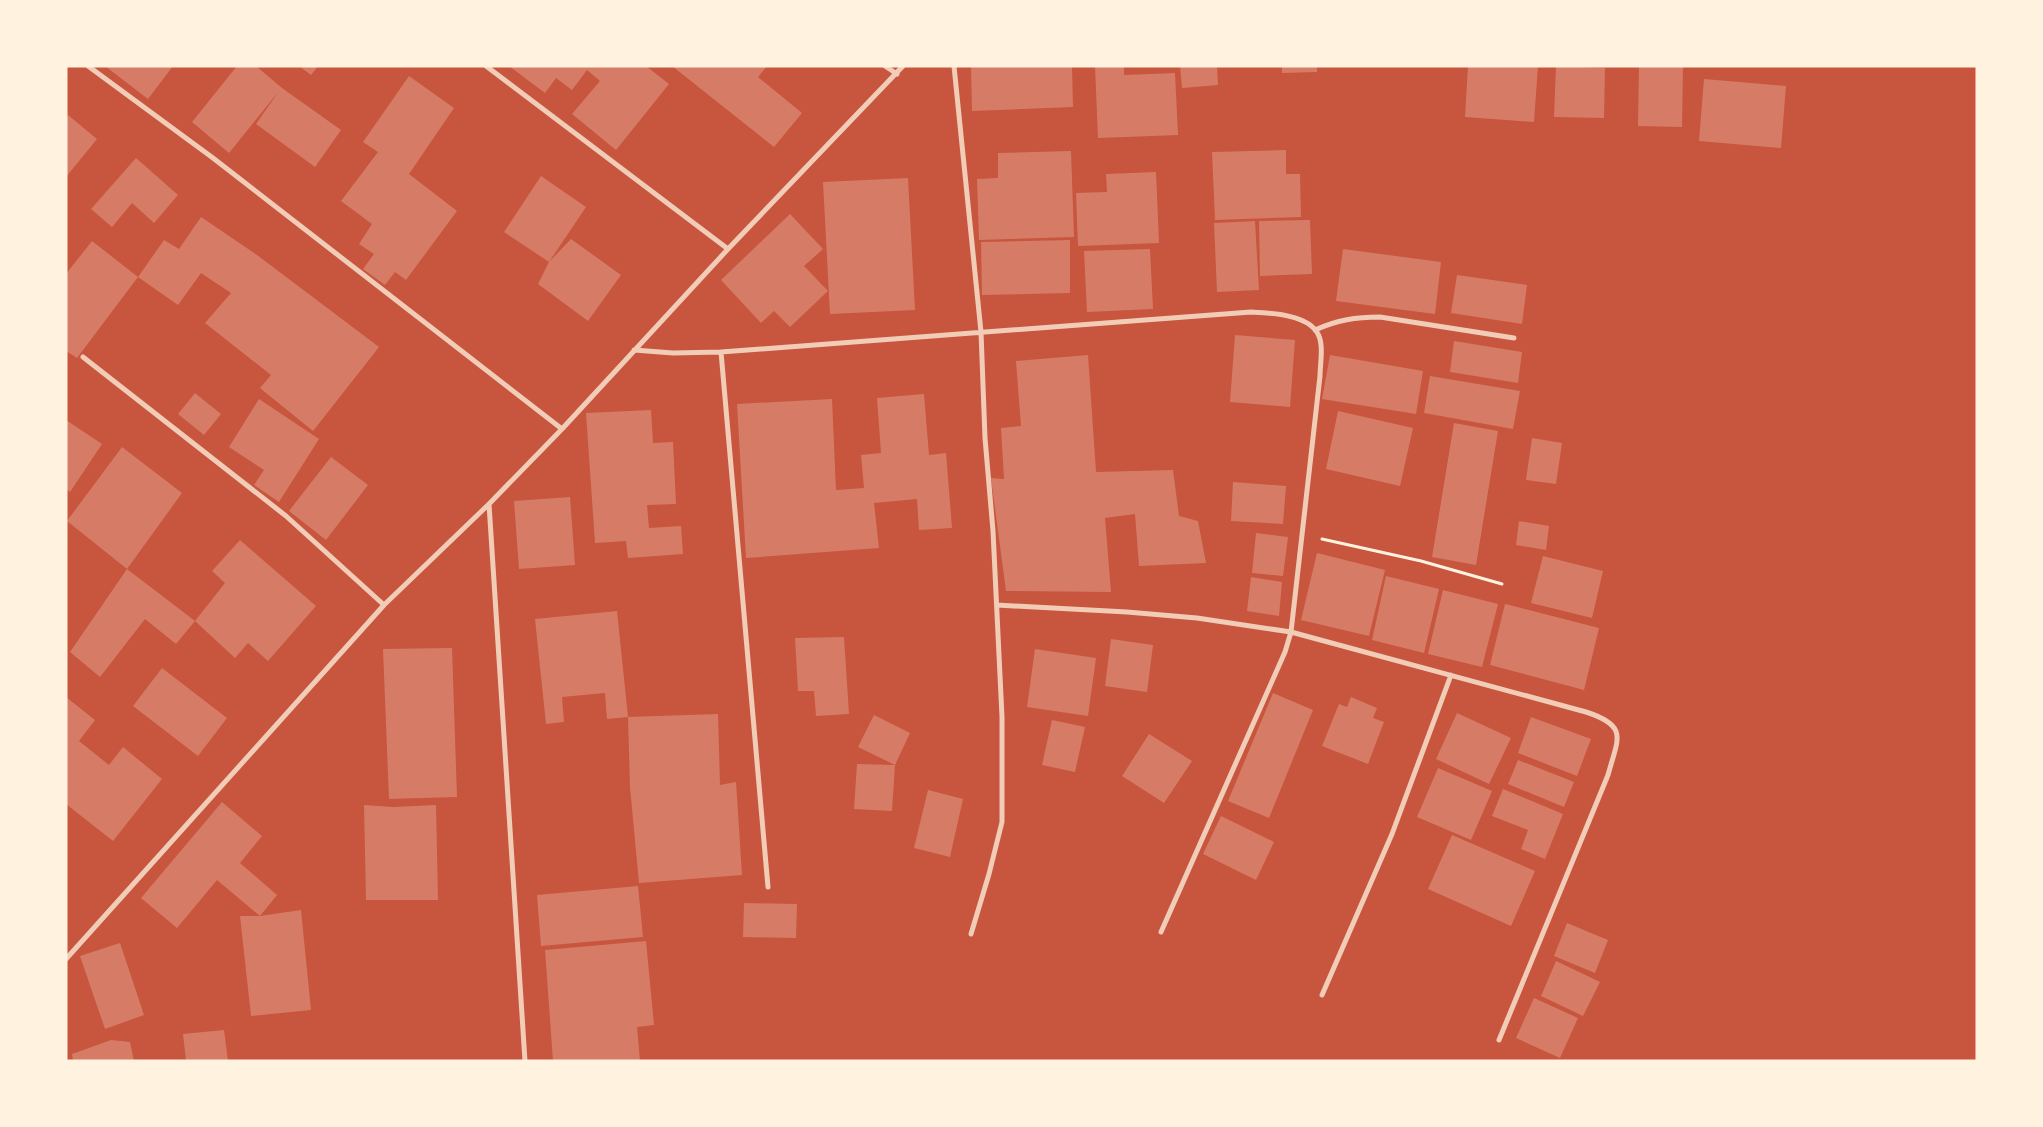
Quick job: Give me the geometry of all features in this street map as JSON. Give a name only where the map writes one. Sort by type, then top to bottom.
[{"type":"street","points":[[88,66],[213,158],[562,429]]},
{"type":"street","points":[[486,66],[728,249]]},
{"type":"street","points":[[886,66],[897,74]]},
{"type":"street","points":[[66,959],[384,605],[489,504],[562,429],[728,249],[903,66]]},
{"type":"street","points":[[954,66],[981,332],[985,438],[997,604],[1002,717],[1002,822],[971,934]]},
{"type":"street","points":[[634,350],[673,353],[721,352],[1251,312],[1282,314],[1300,320],[1315,330],[1320,342],[1320,376],[1291,632],[1285,652],[1161,932]]},
{"type":"street","points":[[1315,330],[1340,320],[1358,317],[1380,317],[1514,338]]},
{"type":"street","points":[[721,352],[768,886]]},
{"type":"street","points":[[83,357],[286,516],[384,605]]},
{"type":"street","points":[[489,504],[525,1061]]},
{"type":"street","points":[[997,604],[1197,618],[1291,632],[1602,717],[1616,728],[1619,738],[1608,775],[1498,1040]]},
{"type":"street","points":[[1322,995],[1392,834],[1451,675]]},
{"type":"path","points":[[1302,534],[1421,561],[1502,584]]},
{"type":"building","points":[[105,66],[173,66],[148,99]]},
{"type":"building","points":[[237,66],[256,66],[282,88],[341,130],[315,167],[256,124],[279,91],[229,153],[192,122]]},
{"type":"building","points":[[299,66],[318,66],[311,75]]},
{"type":"building","points":[[509,66],[646,66],[669,84],[616,150],[572,114],[600,81],[587,70],[572,90],[556,78],[545,93]]},
{"type":"building","points":[[672,66],[767,66],[758,77],[802,113],[774,147]]},
{"type":"building","points":[[971,66],[1072,66],[1073,107],[972,111]]},
{"type":"building","points":[[1095,66],[1124,66],[1124,75],[1175,73],[1178,135],[1098,138]]},
{"type":"building","points":[[1180,66],[1217,66],[1218,85],[1182,88]]},
{"type":"building","points":[[1282,66],[1317,66],[1317,72],[1282,73]]},
{"type":"building","points":[[1468,66],[1538,66],[1534,122],[1465,117]]},
{"type":"building","points":[[1556,66],[1605,68],[1604,118],[1554,117]]},
{"type":"building","points":[[1639,66],[1683,66],[1682,127],[1638,126]]},
{"type":"building","points":[[409,76],[454,108],[409,174],[457,211],[406,280],[395,272],[385,285],[363,269],[374,254],[359,244],[372,224],[341,201],[378,152],[363,142]]},
{"type":"building","points":[[1704,79],[1786,86],[1781,148],[1699,141]]},
{"type":"building","points":[[68,115],[97,139],[66,177],[66,118]]},
{"type":"building","points":[[1286,150],[1286,174],[1300,174],[1301,217],[1215,220],[1212,152]]},
{"type":"building","points":[[1071,151],[1074,237],[979,240],[977,179],[998,178],[998,153]]},
{"type":"building","points":[[136,158],[178,195],[154,223],[132,203],[112,227],[91,209]]},
{"type":"building","points":[[1156,172],[1159,243],[1078,246],[1076,193],[1107,192],[1106,174]]},
{"type":"building","points":[[541,176],[586,207],[549,262],[504,232]]},
{"type":"building","points":[[908,178],[915,310],[830,314],[823,182]]},
{"type":"building","points":[[790,214],[823,249],[804,266],[828,291],[790,327],[774,311],[761,323],[721,280]]},
{"type":"building","points":[[201,217],[257,255],[379,347],[313,431],[260,388],[271,375],[205,323],[231,293],[201,273],[178,305],[138,277],[164,240],[179,249]]},
{"type":"building","points":[[1310,220],[1312,274],[1260,276],[1259,221]]},
{"type":"building","points":[[1255,221],[1259,290],[1217,292],[1214,223]]},
{"type":"building","points":[[571,239],[621,275],[588,321],[538,284],[549,262]]},
{"type":"building","points":[[1070,240],[1070,293],[982,295],[981,242]]},
{"type":"building","points":[[92,241],[138,277],[77,358],[66,351],[66,274]]},
{"type":"building","points":[[1150,249],[1153,309],[1087,312],[1084,251]]},
{"type":"building","points":[[1343,249],[1441,262],[1435,314],[1336,301]]},
{"type":"building","points":[[1457,275],[1527,285],[1522,324],[1451,313]]},
{"type":"building","points":[[1235,335],[1295,340],[1290,407],[1230,402]]},
{"type":"building","points":[[1454,341],[1522,352],[1518,383],[1450,372]]},
{"type":"building","points":[[1088,355],[1096,472],[1173,470],[1179,516],[1198,521],[1206,563],[1139,566],[1135,514],[1105,518],[1111,592],[1006,591],[991,478],[1004,479],[1001,428],[1021,426],[1016,361]]},
{"type":"building","points":[[1330,355],[1423,371],[1416,414],[1322,399]]},
{"type":"building","points":[[1430,376],[1520,391],[1513,429],[1424,413]]},
{"type":"building","points":[[195,393],[221,414],[204,435],[178,414]]},
{"type":"building","points":[[924,394],[929,455],[946,453],[952,528],[919,530],[917,499],[874,503],[879,548],[746,558],[737,404],[832,399],[836,490],[864,488],[861,455],[881,453],[877,398]]},
{"type":"building","points":[[259,399],[319,439],[279,502],[254,485],[264,470],[229,447]]},
{"type":"building","points":[[651,410],[653,443],[673,442],[676,504],[647,505],[649,528],[681,526],[683,554],[628,558],[626,541],[595,543],[586,413]]},
{"type":"building","points":[[1338,411],[1413,428],[1400,486],[1326,469]]},
{"type":"building","points":[[66,420],[102,444],[70,492],[66,489]]},
{"type":"building","points":[[1454,423],[1498,431],[1476,565],[1432,557]]},
{"type":"building","points":[[1532,438],[1562,443],[1556,484],[1526,480]]},
{"type":"building","points":[[122,447],[182,493],[127,569],[67,521]]},
{"type":"building","points":[[331,457],[368,485],[326,540],[289,511]]},
{"type":"building","points":[[1233,482],[1286,486],[1283,524],[1231,521]]},
{"type":"building","points":[[570,497],[575,565],[519,569],[514,501]]},
{"type":"building","points":[[1519,521],[1549,526],[1546,550],[1516,545]]},
{"type":"building","points":[[1256,533],[1288,537],[1283,576],[1252,573]]},
{"type":"building","points":[[240,540],[316,606],[268,661],[248,643],[235,658],[195,621],[225,583],[212,571]]},
{"type":"building","points":[[1317,553],[1385,570],[1369,636],[1301,620]]},
{"type":"building","points":[[1543,556],[1603,571],[1592,618],[1531,603]]},
{"type":"building","points":[[127,569],[195,621],[176,644],[145,619],[100,677],[70,652]]},
{"type":"building","points":[[1386,576],[1439,589],[1424,653],[1372,640]]},
{"type":"building","points":[[1251,577],[1282,582],[1279,616],[1247,611]]},
{"type":"building","points":[[1443,590],[1498,604],[1482,667],[1428,654]]},
{"type":"building","points":[[1505,604],[1599,628],[1584,690],[1490,665]]},
{"type":"building","points":[[617,611],[628,717],[607,719],[605,693],[562,697],[564,722],[546,724],[535,619]]},
{"type":"building","points":[[844,637],[849,714],[816,716],[814,691],[798,691],[795,638]]},
{"type":"building","points":[[1111,639],[1153,645],[1147,692],[1105,686]]},
{"type":"building","points":[[452,648],[457,797],[389,799],[383,649]]},
{"type":"building","points":[[1035,649],[1096,658],[1088,716],[1027,707]]},
{"type":"building","points":[[162,668],[227,718],[198,756],[133,706]]},
{"type":"building","points":[[1273,693],[1313,710],[1269,818],[1228,801]]},
{"type":"building","points":[[66,697],[95,720],[79,741],[109,765],[123,747],[162,779],[113,841],[66,804]]},
{"type":"building","points":[[1351,697],[1377,708],[1373,718],[1384,722],[1368,764],[1322,746],[1339,704],[1347,707]]},
{"type":"building","points":[[1457,713],[1511,738],[1489,784],[1436,759]]},
{"type":"building","points":[[718,714],[720,785],[736,782],[742,875],[639,883],[630,787],[628,717]]},
{"type":"building","points":[[874,715],[910,733],[895,765],[858,747]]},
{"type":"building","points":[[1531,717],[1591,739],[1577,776],[1518,753]]},
{"type":"building","points":[[1052,720],[1085,727],[1075,772],[1042,765]]},
{"type":"building","points":[[1149,734],[1192,761],[1164,803],[1122,776]]},
{"type":"building","points":[[1518,760],[1574,782],[1564,807],[1508,784]]},
{"type":"building","points":[[857,764],[895,765],[892,811],[854,809]]},
{"type":"building","points":[[1438,768],[1492,791],[1471,840],[1417,817]]},
{"type":"building","points":[[1503,789],[1563,814],[1545,859],[1521,849],[1528,830],[1492,816]]},
{"type":"building","points":[[928,790],[963,799],[950,857],[914,848]]},
{"type":"building","points":[[222,802],[262,836],[240,863],[277,895],[260,916],[217,880],[177,928],[141,898]]},
{"type":"building","points":[[364,805],[393,807],[436,805],[438,900],[366,900]]},
{"type":"building","points":[[1221,816],[1274,842],[1256,880],[1203,854]]},
{"type":"building","points":[[1452,835],[1535,871],[1511,926],[1428,889]]},
{"type":"building","points":[[638,886],[643,937],[541,946],[537,895]]},
{"type":"building","points":[[744,903],[797,904],[796,938],[743,937]]},
{"type":"building","points":[[301,910],[311,1010],[251,1016],[240,916],[260,916]]},
{"type":"building","points":[[1567,923],[1608,940],[1595,973],[1554,956]]},
{"type":"building","points":[[646,941],[654,1025],[637,1027],[640,1061],[553,1061],[545,950]]},
{"type":"building","points":[[120,943],[144,1015],[105,1029],[80,956]]},
{"type":"building","points":[[1556,961],[1600,982],[1583,1016],[1541,996]]},
{"type":"building","points":[[1534,998],[1578,1018],[1560,1058],[1516,1038]]},
{"type":"building","points":[[224,1030],[228,1061],[186,1061],[183,1034]]},
{"type":"building","points":[[111,1040],[130,1042],[134,1061],[73,1061],[72,1054]]}]
